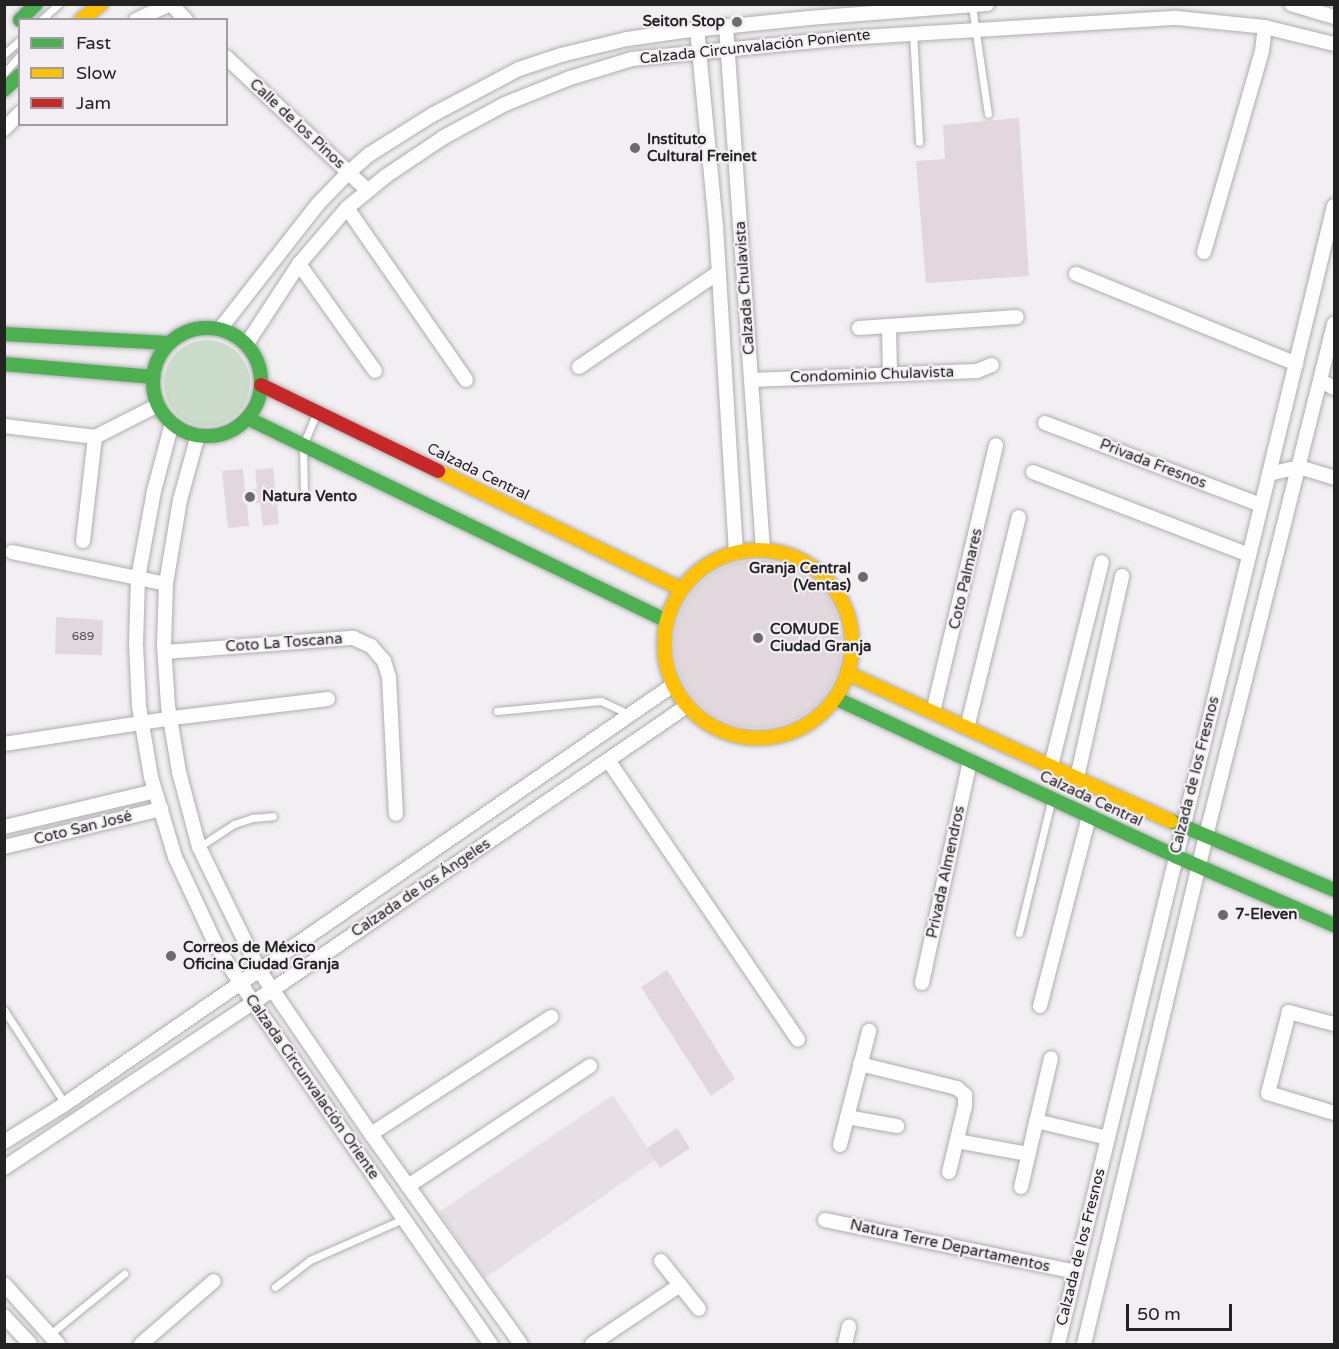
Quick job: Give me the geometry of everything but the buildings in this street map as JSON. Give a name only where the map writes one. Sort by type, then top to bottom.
[{"type":"main road","points":[[21,18],[36,4]]},
{"type":"main road","points":[[84,18],[101,4]]},
{"type":"main road","points":[[4,90],[18,77]]},
{"type":"main road","points":[[202,327],[220,329],[234,335],[246,345],[257,364],[261,385],[256,403],[247,418],[233,429],[216,435],[198,435],[172,423],[158,405],[153,377],[155,364],[169,343],[184,332],[202,327]]},
{"type":"main road","points":[[4,334],[169,343]]},
{"type":"main road","points":[[4,364],[153,377]]},
{"type":"main road","name":"Calzada Central","points":[[261,385],[681,589]]},
{"type":"main road","points":[[247,418],[666,621]]},
{"type":"main road","points":[[763,550],[791,556],[816,570],[840,599],[851,635],[847,673],[835,698],[818,716],[798,729],[775,737],[759,738],[727,733],[705,722],[687,706],[673,685],[664,654],[666,621],[681,589],[705,566],[736,552],[763,550]]},
{"type":"main road","name":"Calzada Central","points":[[847,673],[1182,826],[1335,890]]},
{"type":"main road","name":"Calzada Central","points":[[835,698],[1175,856],[1335,926]]},
{"type":"street","points":[[140,18],[170,4],[184,18]]},
{"type":"street","name":"Calzada Circunvalación Poniente","points":[[220,329],[318,204],[349,172],[370,154],[432,115],[519,69],[561,55],[627,39],[697,29],[935,6],[987,4]]},
{"type":"street","points":[[1291,4],[1335,17]]},
{"type":"street","name":"Calzada Circunvalación Poniente","points":[[246,345],[299,264],[347,208],[367,190],[444,137],[530,93],[632,60],[698,51],[1177,11],[1266,27],[1335,44]]},
{"type":"street","points":[[843,15],[846,38]]},
{"type":"street","name":"Calzada Chulavista","points":[[726,26],[763,550]]},
{"type":"street","points":[[1204,252],[1262,51],[1266,27]]},
{"type":"street","name":"Calzada Chulavista","points":[[697,29],[716,226],[736,552]]},
{"type":"street","name":"Calle de los Pinos","points":[[228,59],[367,190]]},
{"type":"street","points":[[519,69],[530,93]]},
{"type":"street","points":[[4,129],[18,115]]},
{"type":"street","name":"Calzada de los Fresnos","points":[[1058,1344],[1182,826],[1335,206]]},
{"type":"street","points":[[347,208],[466,380]]},
{"type":"street","points":[[716,226],[740,224]]},
{"type":"street","points":[[299,264],[375,371]]},
{"type":"street","points":[[579,367],[718,273]]},
{"type":"street","points":[[1076,274],[1296,364]]},
{"type":"street","points":[[859,328],[1017,316]]},
{"type":"street","name":"Calzada de los Fresnos","points":[[1084,1344],[1206,836],[1335,324]]},
{"type":"street","points":[[888,326],[890,374]]},
{"type":"street","name":"Condominio Chulavista","points":[[751,380],[977,371],[992,365]]},
{"type":"street","points":[[1321,381],[1335,388]]},
{"type":"street","points":[[4,426],[95,437],[158,405]]},
{"type":"street","name":"Calzada Circunvalación Oriente","points":[[172,423],[154,490],[138,578],[136,644],[141,722],[155,791],[175,857],[217,947],[240,983],[491,1344]]},
{"type":"street","name":"Privada Fresnos","points":[[1045,423],[1261,505]]},
{"type":"street","name":"Calzada Circunvalación Oriente","points":[[198,435],[180,500],[166,584],[165,652],[170,718],[179,772],[199,847],[259,970],[371,1134],[521,1344]]},
{"type":"street","points":[[83,541],[95,437]]},
{"type":"street","name":"Coto Palmares","points":[[933,712],[996,445]]},
{"type":"street","points":[[1269,474],[1299,467],[1335,478]]},
{"type":"street","points":[[1033,472],[1249,555]]},
{"type":"street","points":[[967,728],[1019,517]]},
{"type":"street","points":[[12,552],[166,584]]},
{"type":"street","points":[[1052,766],[1102,562]]},
{"type":"street","points":[[1077,778],[1122,576]]},
{"type":"street","name":"Coto La Toscana","points":[[165,652],[353,638],[371,646],[384,661],[389,677],[396,813]]},
{"type":"street","name":"Calzada de los Ángeles","points":[[4,1142],[65,1104],[673,685]]},
{"type":"street","points":[[4,744],[141,722],[328,699]]},
{"type":"street","name":"Calzada de los Ángeles","points":[[4,1168],[272,990],[687,706]]},
{"type":"street","points":[[608,760],[798,1040]]},
{"type":"street","name":"Privada Almendros","points":[[922,983],[970,762]]},
{"type":"street","points":[[4,827],[155,791]]},
{"type":"street","name":"Coto San José","points":[[4,847],[161,809]]},
{"type":"street","points":[[1040,1006],[1089,816]]},
{"type":"street","points":[[1335,1024],[1288,1012],[1268,1093],[1335,1113]]},
{"type":"street","points":[[371,1134],[551,1017]]},
{"type":"street","points":[[840,1146],[869,1031]]},
{"type":"street","points":[[1021,1187],[1051,1058]]},
{"type":"street","points":[[861,1064],[957,1088],[964,1095],[965,1106],[949,1172]]},
{"type":"street","points":[[408,1186],[590,1066]]},
{"type":"street","points":[[847,1117],[897,1126]]},
{"type":"street","points":[[1036,1121],[1108,1138]]},
{"type":"street","points":[[957,1142],[1029,1154]]},
{"type":"street","name":"Natura Terre Departamentos","points":[[825,1220],[1075,1272]]},
{"type":"street","points":[[1083,1240],[1107,1246]]},
{"type":"street","points":[[661,1261],[699,1309]]},
{"type":"street","points":[[141,1344],[214,1281]]},
{"type":"street","points":[[4,1284],[53,1340]]},
{"type":"street","points":[[458,1299],[478,1285]]},
{"type":"street","points":[[592,1344],[680,1285]]},
{"type":"street","points":[[4,1316],[30,1344]]},
{"type":"street","points":[[845,1344],[849,1326]]},
{"type":"lane","points":[[43,18],[59,4]]},
{"type":"lane","points":[[972,6],[988,114]]},
{"type":"lane","points":[[913,33],[919,142]]},
{"type":"lane","points":[[4,54],[18,42]]},
{"type":"lane","points":[[4,73],[18,57]]},
{"type":"lane","points":[[304,494],[303,445],[317,412]]},
{"type":"lane","points":[[497,711],[601,701],[631,715]]},
{"type":"lane","points":[[1019,933],[1051,799]]},
{"type":"lane","points":[[199,847],[234,824],[252,818],[273,816]]},
{"type":"lane","points":[[4,1010],[65,1104]]},
{"type":"lane","points":[[275,1287],[310,1260],[403,1220]]},
{"type":"lane","points":[[53,1340],[124,1274]]},
{"type":"shaded area","points":[[613,1095],[655,1160],[485,1278],[439,1212]]},
{"type":"green space","points":[[207,340],[231,347],[243,359],[250,383],[243,407],[231,419],[207,426],[183,419],[171,407],[164,383],[171,359],[183,347]]},
{"type":"traffic: fast","points":[[22,18],[36,4]]},
{"type":"traffic: fast","points":[[4,90],[18,77]]},
{"type":"traffic: fast","points":[[207,328],[228,332],[245,344],[257,361],[261,382],[257,403],[245,420],[228,432],[207,436],[186,432],[169,420],[157,403],[153,382],[157,361],[169,344],[186,332],[207,328]]},
{"type":"traffic: fast","points":[[4,334],[169,343]]},
{"type":"traffic: fast","points":[[4,364],[153,377]]},
{"type":"traffic: fast","points":[[247,418],[666,621]]},
{"type":"traffic: fast","points":[[835,698],[1175,856],[1334,925]]},
{"type":"traffic: fast","points":[[1171,821],[1334,890]]},
{"type":"traffic: slow","points":[[84,18],[101,4]]},
{"type":"traffic: slow","points":[[438,471],[681,589]]},
{"type":"traffic: slow","points":[[758,550],[794,557],[810,566],[824,578],[836,592],[845,608],[852,644],[845,680],[836,696],[824,710],[810,722],[794,731],[758,738],[722,731],[706,722],[692,710],[680,696],[671,680],[664,644],[671,608],[680,592],[692,578],[706,566],[722,557],[758,550]]},
{"type":"traffic: slow","points":[[847,673],[1171,821]]},
{"type":"traffic: jam","points":[[261,385],[438,471]]},
{"type":"place","name":"Seiton Stop","points":[[737,22]]},
{"type":"place","name":"Instituto Cultural Freinet","points":[[635,148]]},
{"type":"place","name":"Natura Vento","points":[[250,497]]},
{"type":"place","name":"Granja Central (Ventas)","points":[[863,577]]},
{"type":"place","name":"COMUDE Ciudad Granja","points":[[758,638]]},
{"type":"place","name":"7-Eleven","points":[[1223,915]]},
{"type":"place","name":"Correos de México Oficina Ciudad Granja","points":[[171,956]]}]
